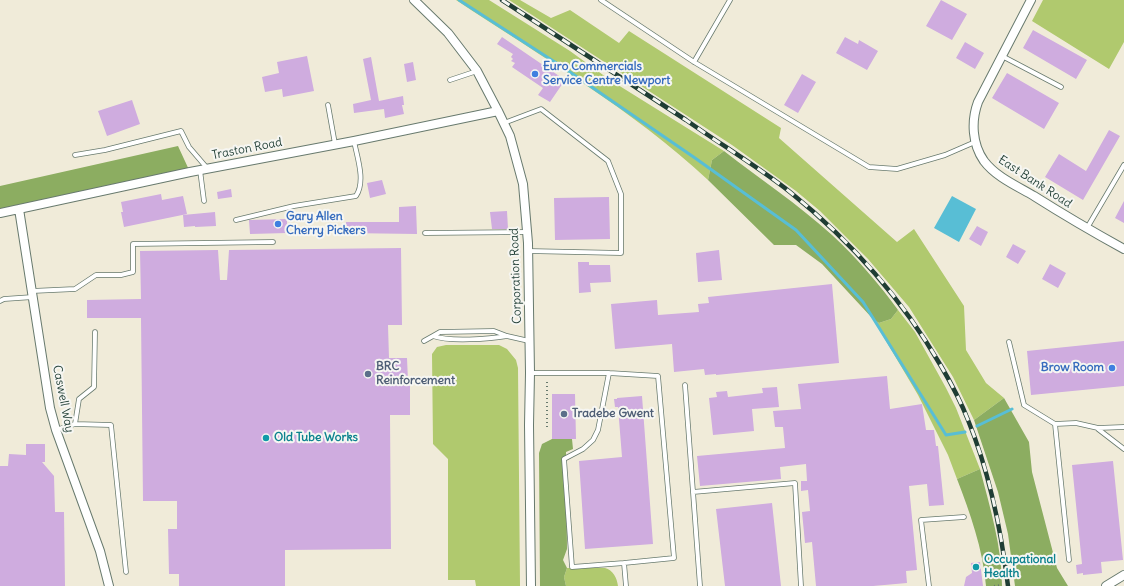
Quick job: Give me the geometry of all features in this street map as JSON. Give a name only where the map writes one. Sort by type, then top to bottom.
[{"type":"street","name":"Corporation Road","points":[[414,0],[448,33],[477,71],[512,142],[523,184],[528,251],[530,341],[529,425],[531,586]]},
{"type":"street","name":"East Bank Road","points":[[1031,0],[982,92],[975,109],[974,126],[976,142],[984,160],[1001,176],[1086,228],[1124,249]]},
{"type":"street","name":"Traston Road","points":[[0,213],[203,169],[335,145],[498,111]]},
{"type":"street","name":"Caswell Way","points":[[19,209],[50,408],[79,496],[100,551],[110,586]]},
{"type":"street","points":[[1106,586],[1124,575]]},
{"type":"lane","points":[[601,0],[694,62],[869,167],[897,169],[945,155],[976,142]]},
{"type":"lane","points":[[694,62],[730,0]]},
{"type":"lane","points":[[1001,56],[1061,87]]},
{"type":"lane","points":[[450,80],[477,71]]},
{"type":"lane","points":[[328,105],[335,145]]},
{"type":"lane","points":[[503,123],[541,109],[608,161],[621,194],[621,253],[528,251]]},
{"type":"lane","points":[[75,156],[181,131],[203,169],[204,201]]},
{"type":"lane","points":[[236,220],[294,206],[356,196],[360,185],[360,176],[354,141]]},
{"type":"lane","points":[[1086,228],[1124,166]]},
{"type":"lane","points":[[425,233],[527,232]]},
{"type":"lane","points":[[0,302],[4,299],[33,294],[76,289],[96,275],[121,275],[133,272],[133,244],[273,242]]},
{"type":"lane","points":[[424,341],[440,332],[494,331],[507,336],[530,341]]},
{"type":"lane","points":[[76,424],[79,399],[94,387],[95,332]]},
{"type":"lane","points":[[433,336],[440,339],[465,339],[507,336]]},
{"type":"lane","points":[[1010,342],[1024,405],[1055,424],[1076,423],[1098,428],[1124,427]]},
{"type":"lane","points":[[530,373],[609,373],[658,376],[674,558],[572,567],[564,459],[583,449],[593,440],[598,430],[609,373]]},
{"type":"lane","points":[[685,385],[700,586]]},
{"type":"lane","points":[[56,430],[76,424],[111,425],[126,572]]},
{"type":"lane","points":[[1055,424],[1069,560]]},
{"type":"lane","points":[[1098,428],[1124,449]]},
{"type":"lane","points":[[693,492],[795,484],[801,586]]},
{"type":"lane","points":[[929,586],[920,520],[964,517]]},
{"type":"lane","points":[[624,563],[626,586]]},
{"type":"path","points":[[547,373],[547,427]]},
{"type":"path","points":[[994,586],[1001,585]]},
{"type":"green space","points":[[456,0],[489,0],[570,51],[610,80],[724,151],[712,160],[708,180],[649,130],[618,107]]},
{"type":"green space","points":[[509,0],[520,0],[551,18],[570,10],[619,43],[629,31],[781,128],[779,138],[897,242],[914,229],[964,306],[966,350],[986,383],[1004,398],[974,420],[953,377],[909,307],[868,259],[820,211],[796,191],[732,145]]},
{"type":"green space","points":[[1043,0],[1124,0],[1124,42],[1109,69],[1032,21]]},
{"type":"green space","points":[[178,146],[190,172],[0,213],[0,186]]},
{"type":"green space","points":[[724,151],[806,213],[832,235],[859,262],[898,310],[891,319],[879,323],[873,319],[822,264],[796,245],[774,245],[708,180],[712,160]]},
{"type":"green space","points":[[898,310],[915,332],[946,388],[956,408],[980,469],[957,479],[948,455],[918,395],[873,319],[879,323],[891,319]]},
{"type":"green space","points":[[446,345],[499,345],[507,349],[516,360],[518,368],[520,586],[476,586],[475,580],[448,580],[448,459],[433,444],[432,354],[437,347]]},
{"type":"green space","points":[[1004,398],[1029,442],[1032,472],[1057,568],[1068,586],[1015,586],[1008,534],[998,492],[974,420]]},
{"type":"green space","points":[[552,439],[572,439],[573,449],[566,452],[567,549],[563,560],[567,568],[564,577],[566,586],[540,586],[539,453],[542,444]]},
{"type":"green space","points":[[980,469],[998,542],[1002,586],[986,586],[979,545],[957,479]]},
{"type":"green space","points":[[567,568],[608,569],[617,580],[618,586],[566,586],[564,577]]},
{"type":"water","points":[[952,196],[976,209],[959,242],[934,228]]},
{"type":"building","points":[[941,0],[967,14],[952,40],[926,26]]},
{"type":"building","points":[[1033,30],[1087,60],[1076,79],[1023,48]]},
{"type":"building","points":[[502,37],[565,80],[550,102],[538,95],[543,88],[512,67],[515,63],[511,61],[513,59],[511,57],[513,54],[497,44]]},
{"type":"building","points":[[845,37],[858,44],[859,40],[878,51],[867,70],[836,53]]},
{"type":"building","points":[[965,42],[984,53],[975,69],[956,58]]},
{"type":"building","points":[[307,56],[314,91],[283,97],[282,89],[265,92],[262,77],[279,73],[277,62]]},
{"type":"building","points":[[371,57],[379,101],[403,96],[404,105],[402,105],[404,114],[385,118],[384,109],[354,113],[353,104],[371,100],[363,59]]},
{"type":"building","points":[[413,62],[416,80],[407,82],[404,64]]},
{"type":"building","points":[[1007,73],[1059,103],[1044,129],[992,98]]},
{"type":"building","points":[[802,74],[816,82],[798,113],[784,105]]},
{"type":"building","points":[[132,100],[140,124],[107,136],[98,111]]},
{"type":"building","points":[[1109,130],[1120,136],[1083,200],[1045,177],[1059,154],[1086,171]]},
{"type":"building","points":[[382,180],[386,194],[370,198],[367,183]]},
{"type":"building","points":[[231,189],[232,197],[218,199],[217,192]]},
{"type":"building","points":[[161,194],[162,200],[183,196],[187,214],[124,227],[121,202]]},
{"type":"building","points":[[609,197],[610,239],[555,240],[554,198]]},
{"type":"building","points":[[1124,201],[1124,223],[1115,218]]},
{"type":"building","points":[[416,206],[417,234],[346,233],[346,222],[399,222],[399,207]]},
{"type":"building","points":[[507,211],[508,229],[492,229],[490,212]]},
{"type":"building","points":[[215,212],[216,226],[184,227],[183,215]]},
{"type":"building","points":[[287,219],[287,233],[250,234],[249,220]]},
{"type":"building","points":[[977,226],[988,232],[981,246],[969,239]]},
{"type":"building","points":[[1013,244],[1026,251],[1018,264],[1006,257]]},
{"type":"building","name":"Old Tube Works","points":[[401,248],[402,325],[388,325],[389,358],[407,358],[408,381],[410,381],[410,415],[390,415],[391,549],[285,550],[285,586],[179,586],[179,574],[169,574],[168,529],[177,529],[177,501],[143,501],[141,318],[87,318],[87,300],[141,299],[140,251],[218,250],[220,280],[227,280],[229,250]]},
{"type":"building","points":[[719,250],[722,280],[698,282],[696,253]]},
{"type":"building","points":[[578,262],[589,262],[589,265],[610,265],[611,282],[590,283],[591,292],[579,293]]},
{"type":"building","points":[[1050,264],[1066,273],[1058,288],[1042,279]]},
{"type":"building","points":[[832,284],[839,363],[705,375],[704,369],[674,372],[672,344],[615,349],[611,304],[657,300],[658,315],[699,312],[698,304],[709,303],[708,297]]},
{"type":"building","points":[[1124,341],[1124,386],[1031,395],[1027,351]]},
{"type":"building","points":[[887,376],[890,409],[922,404],[926,430],[934,430],[936,446],[938,446],[944,505],[929,506],[927,484],[909,486],[917,570],[906,571],[907,583],[873,586],[816,586],[812,542],[805,543],[802,512],[810,511],[808,490],[801,491],[801,481],[807,481],[806,464],[780,467],[781,479],[700,486],[697,456],[785,448],[783,427],[775,427],[773,411],[801,409],[798,384]]},
{"type":"building","points":[[777,387],[779,407],[752,409],[754,431],[713,435],[709,398],[717,397],[716,392],[727,391],[728,397],[763,393],[762,388]]},
{"type":"building","points":[[552,394],[575,394],[576,439],[552,439]]},
{"type":"building","points":[[642,396],[653,544],[585,549],[579,461],[622,457],[618,407],[615,407],[614,399]]},
{"type":"building","points":[[26,444],[45,444],[45,462],[42,462],[54,476],[55,512],[64,512],[65,586],[0,586],[0,466],[8,466],[9,454],[26,455]]},
{"type":"building","points":[[1113,461],[1123,560],[1101,562],[1102,573],[1083,575],[1083,573],[1077,574],[1076,565],[1082,564],[1072,465]]},
{"type":"building","points":[[772,503],[781,586],[725,586],[716,509]]},
{"type":"building","points":[[980,562],[983,586],[964,586],[966,577],[972,573],[971,563]]},
{"type":"waterway","points":[[459,0],[564,68],[695,158],[796,230],[863,302],[946,435],[965,432]]},
{"type":"waterway","points":[[977,426],[1012,409]]},
{"type":"railway","points":[[502,0],[686,120],[777,182],[813,211],[874,272],[926,341],[959,399],[965,413],[983,461],[994,502],[1008,586]]},
{"type":"place","name":"Euro Commercials Service Centre Newport","points":[[535,74]]},
{"type":"place","name":"Gary Allen Cherry Pickers","points":[[278,224]]},
{"type":"place","name":"Brow Room","points":[[1112,368]]},
{"type":"place","name":"BRC Reinforcement","points":[[368,374]]},
{"type":"place","name":"Tradebe Gwent","points":[[564,414]]},
{"type":"place","name":"Old Tube Works","points":[[266,438]]},
{"type":"place","name":"Occupational Health","points":[[976,567]]}]
